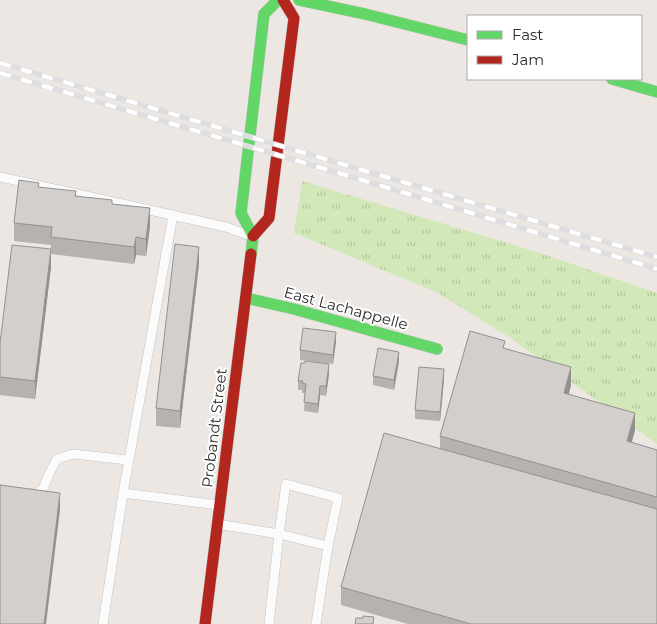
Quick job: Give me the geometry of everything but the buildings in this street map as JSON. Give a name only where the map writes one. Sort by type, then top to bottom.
[{"type":"main road","points":[[278,0],[264,14],[241,213],[253,236],[269,218],[272,200],[294,18],[283,0]]},
{"type":"main road","points":[[299,0],[365,14],[467,40]]},
{"type":"main road","points":[[615,80],[657,92]]},
{"type":"main road","name":"Probandt Street","points":[[205,624],[253,236]]},
{"type":"main road","name":"East Lachappelle","points":[[246,298],[294,309],[437,349]]},
{"type":"lane","points":[[0,177],[226,227],[253,236]]},
{"type":"lane","points":[[103,624],[128,460],[172,215]]},
{"type":"lane","points":[[18,492],[36,494],[43,489],[57,459],[74,454],[128,460]]},
{"type":"lane","points":[[269,624],[286,484],[338,498],[328,546],[316,624]]},
{"type":"lane","points":[[123,492],[220,506]]},
{"type":"lane","points":[[217,524],[279,534],[328,546]]},
{"type":"green space","points":[[302,181],[537,252],[657,293],[657,444],[509,337],[436,292],[294,233]]},
{"type":"railway","points":[[0,63],[657,257]]},
{"type":"railway","points":[[0,73],[657,269]]},
{"type":"traffic: fast","points":[[251,254],[253,236],[241,213],[264,14],[278,0]]},
{"type":"traffic: fast","points":[[299,0],[365,14],[467,40]]},
{"type":"traffic: fast","points":[[615,80],[657,92]]},
{"type":"traffic: fast","points":[[246,298],[294,309],[437,349]]},
{"type":"traffic: jam","points":[[253,236],[269,218],[294,18],[283,0]]},
{"type":"traffic: jam","points":[[205,624],[251,254]]}]
